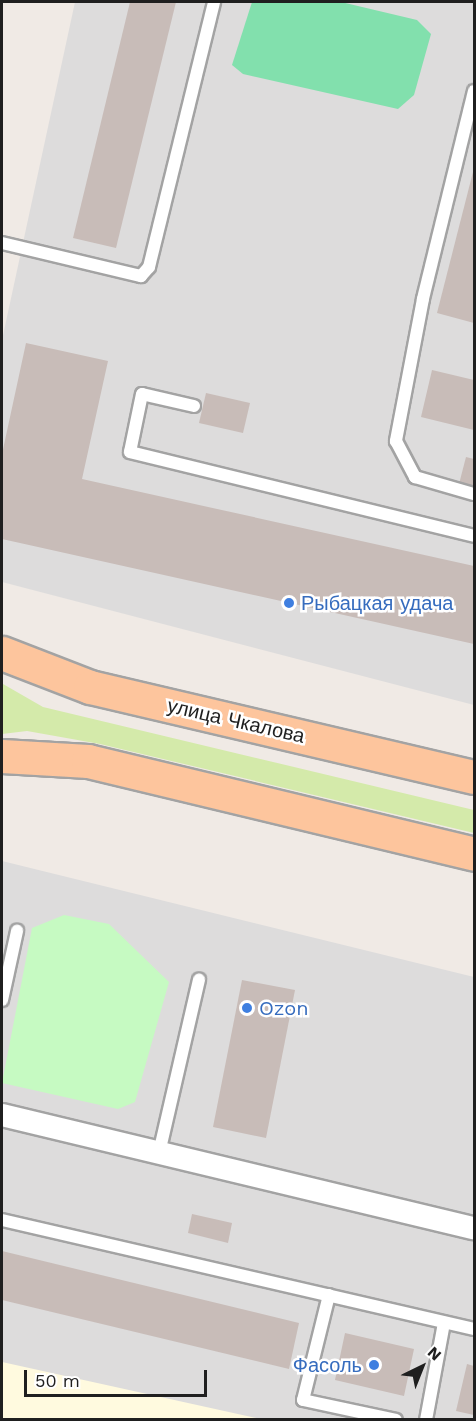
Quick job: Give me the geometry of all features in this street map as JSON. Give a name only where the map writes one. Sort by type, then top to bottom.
[{"type":"main road","name":"улица Чкалова","points":[[2,654],[90,687],[474,777]]},
{"type":"main road","points":[[2,756],[88,761],[474,854]]},
{"type":"street","points":[[2,1115],[474,1228]]},
{"type":"lane","points":[[2,243],[141,276],[149,267],[214,2]]},
{"type":"lane","points":[[474,91],[423,299],[396,441],[415,477],[474,494]]},
{"type":"lane","points":[[194,405],[141,394],[130,452],[474,536]]},
{"type":"lane","points":[[2,1000],[17,931]]},
{"type":"lane","points":[[159,1153],[199,980]]},
{"type":"lane","points":[[2,1220],[474,1329]]},
{"type":"lane","points":[[329,1295],[303,1400],[396,1419]]},
{"type":"lane","points":[[426,1419],[444,1323]]},
{"type":"shaded area","points":[[75,2],[474,2],[474,705],[2,582],[2,340]]},
{"type":"shaded area","points":[[2,861],[474,977],[474,1419],[2,1419]]},
{"type":"shaded area","points":[[2,1362],[261,1419],[2,1419]]},
{"type":"green space","points":[[252,2],[341,2],[417,20],[431,34],[414,95],[398,109],[243,74],[232,65]]},
{"type":"green space","points":[[3,684],[43,707],[474,810],[474,833],[100,744],[27,731],[2,734]]},
{"type":"green space","points":[[64,915],[109,924],[169,982],[135,1102],[118,1109],[2,1083],[32,928]]},
{"type":"building","points":[[130,2],[176,2],[116,248],[73,238]]},
{"type":"building","points":[[474,168],[474,323],[437,313]]},
{"type":"building","points":[[26,343],[108,361],[82,479],[474,566],[474,644],[2,539],[2,454]]},
{"type":"building","points":[[432,370],[474,380],[474,430],[421,417]]},
{"type":"building","points":[[206,393],[250,403],[243,433],[199,423]]},
{"type":"building","points":[[466,457],[474,459],[474,488],[459,484]]},
{"type":"building","points":[[242,980],[295,990],[266,1138],[213,1127]]},
{"type":"building","points":[[192,1214],[232,1223],[228,1243],[188,1233]]},
{"type":"building","points":[[2,1251],[299,1323],[289,1369],[2,1300]]},
{"type":"building","name":"Фасоль","points":[[345,1333],[414,1349],[404,1396],[335,1380]]},
{"type":"building","points":[[467,1364],[474,1366],[474,1415],[456,1411]]},
{"type":"place","name":"Рыбацкая удача","points":[[289,603]]},
{"type":"place","name":"Ozon","points":[[247,1008]]},
{"type":"place","name":"Фасоль","points":[[374,1365]]}]
